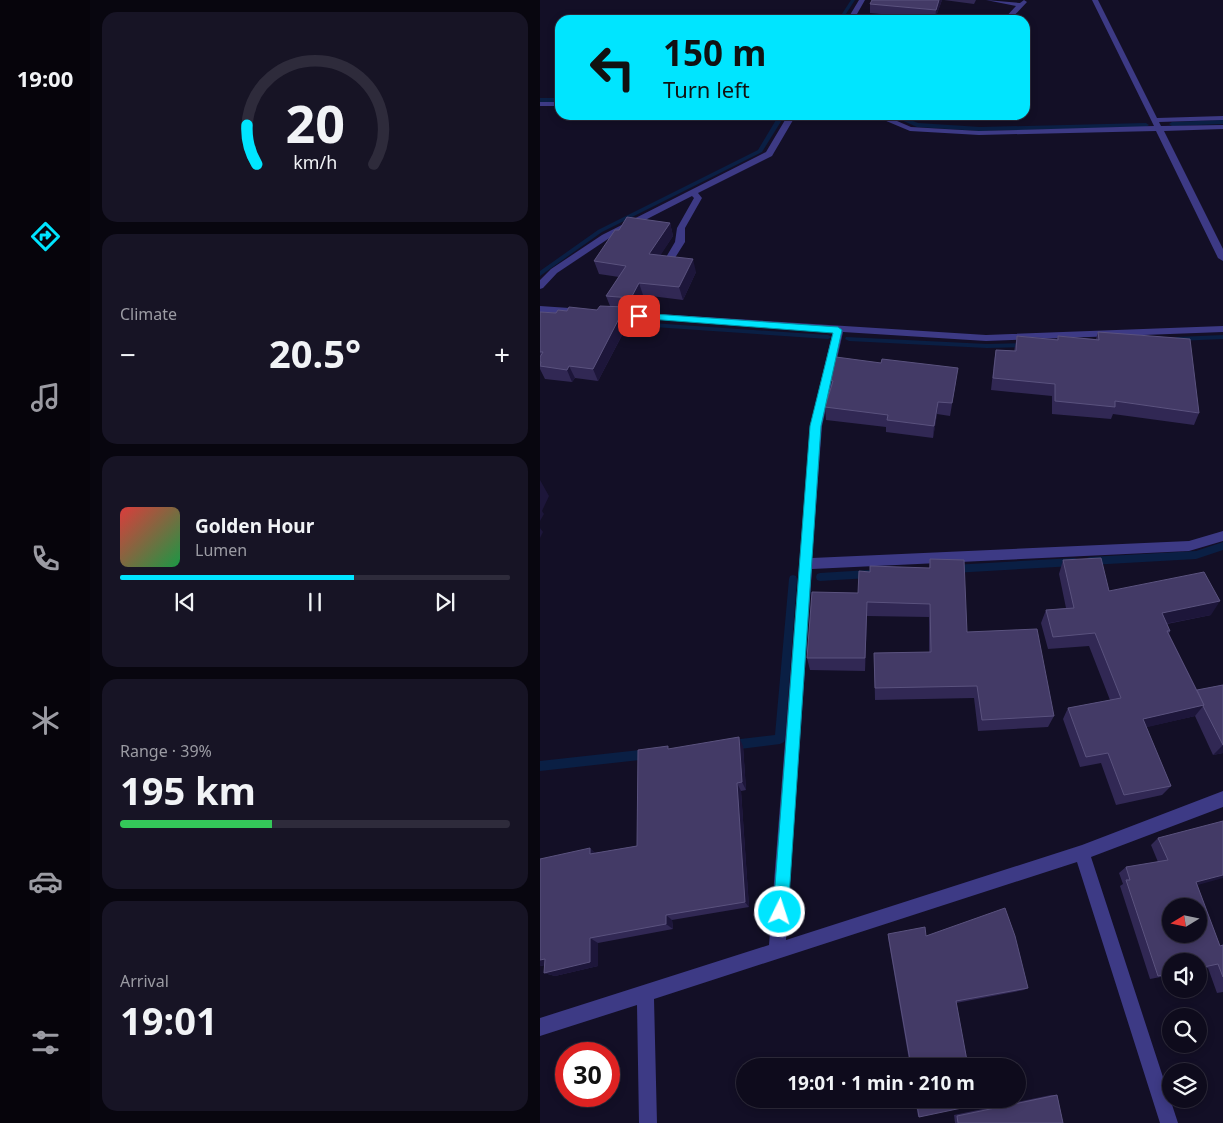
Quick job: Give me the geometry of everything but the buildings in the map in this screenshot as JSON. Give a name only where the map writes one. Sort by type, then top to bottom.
[{"type":"street","points":[[853,15],[862,0]]},
{"type":"street","points":[[989,0],[1024,2]]},
{"type":"street","points":[[1095,0],[1223,258]]},
{"type":"street","points":[[1011,15],[1024,2]]},
{"type":"street","points":[[540,96],[555,96]]},
{"type":"street","points":[[540,104],[555,104]]},
{"type":"street","points":[[1154,120],[1223,118]]},
{"type":"street","points":[[540,286],[554,271],[605,237],[769,154],[789,120]]},
{"type":"street","points":[[888,120],[910,129],[979,133],[1223,127]]},
{"type":"street","points":[[670,259],[680,242],[681,228],[698,198],[693,192]]},
{"type":"street","points":[[540,309],[838,330],[986,338],[1223,329]]},
{"type":"street","points":[[777,951],[816,426],[838,330]]},
{"type":"street","points":[[805,564],[1189,546],[1223,536]]},
{"type":"street","points":[[540,1027],[1082,853],[1223,799]]},
{"type":"street","points":[[1082,853],[1169,1123]]},
{"type":"street","points":[[645,994],[648,1123]]},
{"type":"waterway","points":[[843,15],[853,0]]},
{"type":"waterway","points":[[540,100],[555,100]]},
{"type":"waterway","points":[[540,274],[600,231],[760,151],[779,120]]},
{"type":"waterway","points":[[905,120],[917,125],[980,129],[1146,125]]},
{"type":"waterway","points":[[1172,124],[1223,122]]},
{"type":"waterway","points":[[618,322],[636,324]]},
{"type":"waterway","points":[[654,325],[828,337]]},
{"type":"waterway","points":[[1177,339],[1223,337]]},
{"type":"waterway","points":[[849,339],[987,346],[1026,345]]},
{"type":"waterway","points":[[1090,561],[1196,555],[1223,546]]},
{"type":"waterway","points":[[953,569],[1074,562]]},
{"type":"waterway","points":[[820,577],[869,574]]},
{"type":"waterway","points":[[732,745],[780,739],[793,579]]},
{"type":"waterway","points":[[540,766],[649,754]]},
{"type":"route","points":[[639,316],[838,330],[816,426],[780,912]]}]
